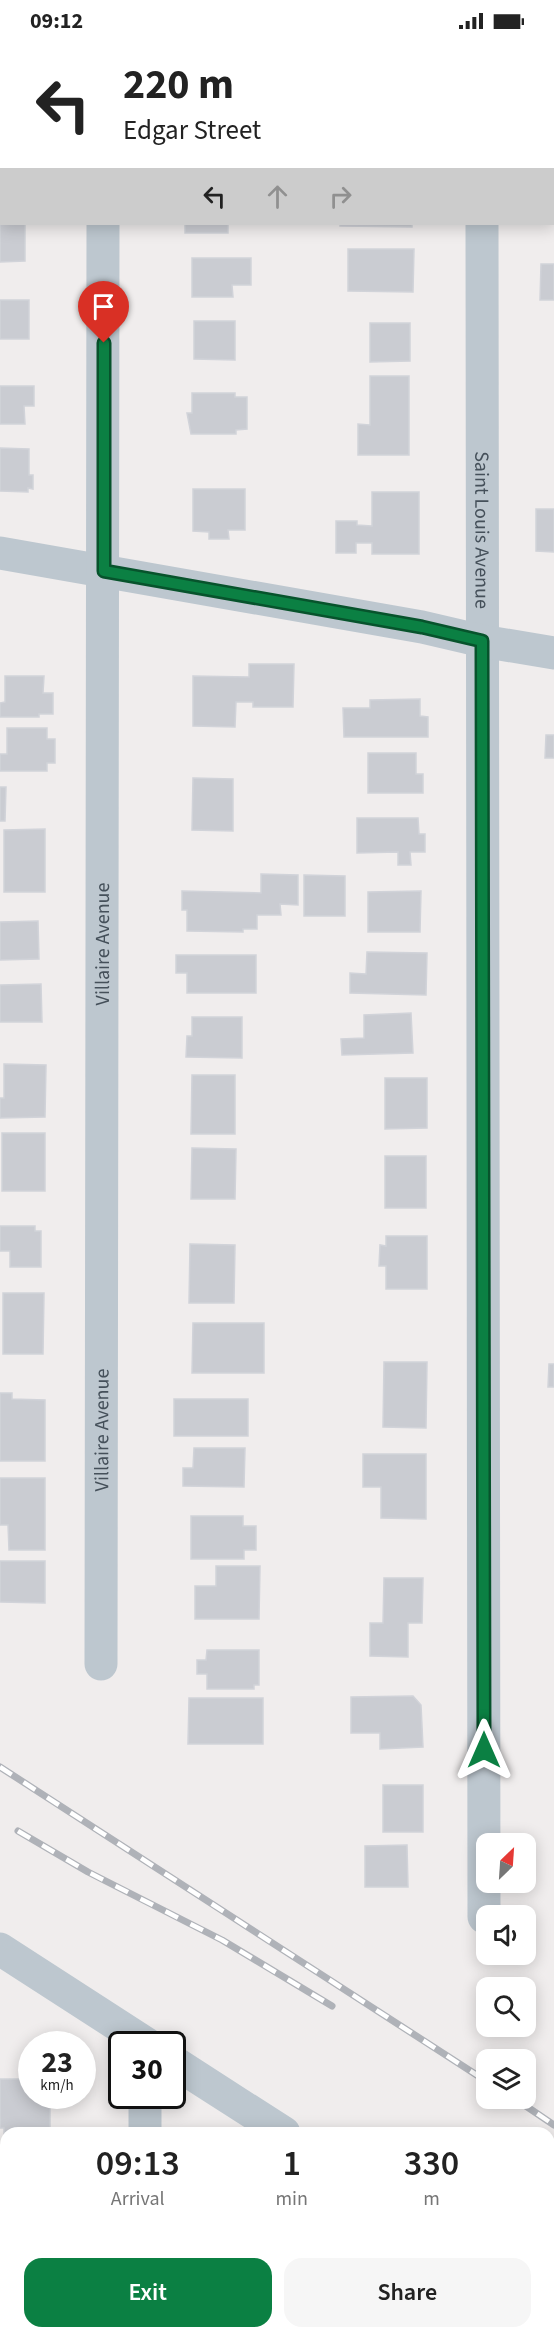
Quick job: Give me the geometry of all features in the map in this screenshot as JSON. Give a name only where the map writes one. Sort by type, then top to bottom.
[{"type":"street","name":"Villaire Avenue","points":[[101,1664],[103,225]]},
{"type":"street","name":"Saint Louis Avenue","points":[[482,225],[484,1905]]},
{"type":"street","points":[[0,553],[422,627],[482,641],[554,653]]},
{"type":"street","points":[[0,1950],[126,2031]]},
{"type":"street","points":[[186,2070],[275,2127]]},
{"type":"street","points":[[145,2109],[145,2127]]},
{"type":"building","points":[[0,225],[25,225],[25,261],[0,262]]},
{"type":"building","points":[[185,225],[228,225],[228,233],[185,233]]},
{"type":"building","points":[[412,225],[412,227],[340,226]]},
{"type":"building","points":[[348,249],[414,249],[413,292],[348,291]]},
{"type":"building","points":[[192,258],[251,258],[251,285],[232,285],[233,297],[192,297]]},
{"type":"building","points":[[541,264],[554,264],[554,300],[540,300]]},
{"type":"building","points":[[0,300],[29,300],[29,339],[0,339]]},
{"type":"building","points":[[194,321],[235,321],[235,360],[194,359]]},
{"type":"building","points":[[370,323],[410,323],[410,361],[370,362]]},
{"type":"building","points":[[370,376],[409,376],[409,455],[358,455],[358,424],[370,425]]},
{"type":"building","points":[[0,386],[34,386],[34,406],[24,406],[25,424],[0,424]]},
{"type":"building","points":[[192,393],[235,393],[235,397],[247,397],[247,429],[236,430],[236,434],[191,434],[187,413],[192,413]]},
{"type":"building","points":[[0,448],[29,449],[29,475],[33,475],[33,489],[28,488],[28,492],[0,491]]},
{"type":"building","points":[[193,489],[245,489],[245,530],[228,530],[229,539],[209,539],[209,532],[193,531]]},
{"type":"building","points":[[372,492],[419,492],[419,554],[372,554],[372,543],[356,543],[356,553],[336,553],[336,521],[357,521],[357,525],[372,526]]},
{"type":"building","points":[[536,509],[554,509],[554,552],[536,551]]},
{"type":"building","points":[[249,664],[294,664],[293,707],[253,707],[253,702],[236,702],[235,727],[193,726],[193,676],[249,677]]},
{"type":"building","points":[[5,676],[44,676],[43,693],[53,693],[53,714],[39,714],[39,717],[0,717],[0,703],[5,702]]},
{"type":"building","points":[[420,699],[420,716],[428,717],[428,737],[344,737],[343,708],[370,708],[370,700]]},
{"type":"building","points":[[7,728],[47,728],[47,739],[55,739],[55,763],[47,763],[47,771],[0,771],[0,754],[7,754]]},
{"type":"building","points":[[546,735],[554,735],[554,758],[545,758]]},
{"type":"building","points":[[368,753],[416,753],[416,774],[423,774],[423,793],[368,793]]},
{"type":"building","points":[[193,778],[233,779],[233,831],[192,830]]},
{"type":"building","points":[[0,787],[6,787],[5,821],[0,821]]},
{"type":"building","points":[[357,818],[418,818],[419,834],[425,834],[425,852],[410,852],[411,865],[398,865],[398,852],[357,853]]},
{"type":"building","points":[[45,829],[45,892],[4,892],[4,830]]},
{"type":"building","points":[[261,874],[298,875],[298,905],[280,904],[281,915],[257,915],[257,929],[243,929],[243,932],[187,931],[187,910],[182,910],[182,891],[261,893]]},
{"type":"building","points":[[304,875],[345,876],[345,916],[304,916]]},
{"type":"building","points":[[421,891],[420,932],[368,932],[368,892]]},
{"type":"building","points":[[38,921],[39,959],[0,960],[0,922]]},
{"type":"building","points":[[367,952],[427,953],[426,995],[350,993],[350,973],[366,974]]},
{"type":"building","points":[[176,955],[256,955],[256,993],[187,993],[187,973],[176,973]]},
{"type":"building","points":[[41,984],[42,1022],[0,1022],[0,985]]},
{"type":"building","points":[[411,1013],[413,1053],[342,1055],[341,1039],[364,1038],[364,1015]]},
{"type":"building","points":[[192,1017],[242,1017],[242,1058],[186,1057],[187,1036],[192,1036]]},
{"type":"building","points":[[4,1064],[46,1065],[45,1117],[0,1118],[0,1098],[4,1098]]},
{"type":"building","points":[[192,1075],[235,1075],[235,1134],[191,1134]]},
{"type":"building","points":[[385,1078],[427,1078],[427,1128],[385,1129]]},
{"type":"building","points":[[2,1133],[45,1133],[45,1191],[2,1191]]},
{"type":"building","points":[[192,1148],[236,1149],[235,1199],[191,1199]]},
{"type":"building","points":[[385,1156],[426,1156],[426,1208],[385,1208]]},
{"type":"building","points":[[0,1226],[35,1226],[35,1231],[41,1231],[41,1267],[10,1267],[10,1251],[0,1251]]},
{"type":"building","points":[[386,1236],[427,1236],[427,1289],[386,1289],[386,1266],[379,1266],[380,1245],[386,1246]]},
{"type":"building","points":[[190,1244],[235,1245],[234,1303],[189,1303]]},
{"type":"building","points":[[3,1293],[44,1293],[43,1354],[3,1354]]},
{"type":"building","points":[[193,1323],[264,1323],[264,1373],[192,1373]]},
{"type":"building","points":[[384,1362],[427,1362],[426,1428],[383,1427]]},
{"type":"building","points":[[549,1364],[554,1364],[554,1387],[548,1387]]},
{"type":"building","points":[[0,1393],[12,1393],[12,1399],[45,1400],[45,1461],[0,1461]]},
{"type":"building","points":[[174,1399],[248,1399],[248,1436],[174,1436]]},
{"type":"building","points":[[194,1448],[245,1448],[244,1487],[183,1486],[183,1468],[193,1468]]},
{"type":"building","points":[[363,1454],[426,1454],[426,1519],[381,1518],[381,1487],[363,1487]]},
{"type":"building","points":[[0,1478],[45,1478],[45,1550],[9,1550],[8,1525],[0,1525]]},
{"type":"building","points":[[191,1516],[243,1516],[243,1526],[256,1526],[256,1550],[244,1550],[244,1559],[191,1559]]},
{"type":"building","points":[[0,1561],[45,1561],[45,1603],[0,1602]]},
{"type":"building","points":[[216,1566],[260,1566],[259,1619],[195,1619],[195,1586],[216,1586]]},
{"type":"building","points":[[384,1578],[423,1578],[422,1623],[408,1623],[408,1657],[370,1656],[370,1623],[383,1623]]},
{"type":"building","points":[[207,1650],[259,1650],[259,1685],[254,1685],[254,1689],[207,1689],[207,1674],[197,1674],[197,1660],[206,1660]]},
{"type":"building","points":[[413,1696],[421,1705],[423,1747],[380,1749],[380,1733],[351,1733],[351,1697]]},
{"type":"building","points":[[189,1698],[263,1698],[263,1744],[188,1744]]},
{"type":"building","points":[[383,1785],[423,1785],[423,1832],[383,1832]]},
{"type":"building","points":[[407,1845],[408,1887],[365,1887],[365,1846]]},
{"type":"building","points":[[0,2079],[18,2079],[18,2109],[50,2109],[50,2127],[0,2127]]},
{"type":"railway","points":[[0,1767],[476,2075]]},
{"type":"railway","points":[[18,1831],[88,1872],[222,1940],[332,2006]]},
{"type":"railway","points":[[530,2109],[554,2125]]},
{"type":"route","points":[[104,343],[104,571],[452,632],[482,641],[484,658],[484,1750]]}]
